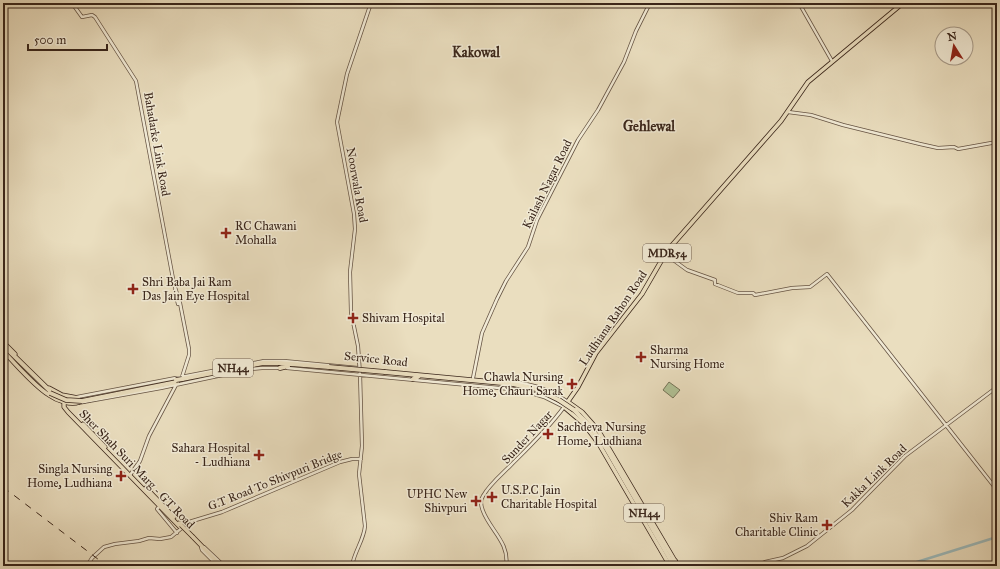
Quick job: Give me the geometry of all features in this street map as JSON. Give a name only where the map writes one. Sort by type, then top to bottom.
[{"type":"highway","name":"NH44","points":[[3,345],[50,392]]},
{"type":"highway","name":"NH44","points":[[3,350],[50,392],[66,398],[82,400],[176,384],[182,378],[263,363],[279,363],[504,384]]},
{"type":"highway","name":"NH44","points":[[182,378],[258,366],[328,368]]},
{"type":"highway","name":"NH44","points":[[384,373],[436,376],[504,384],[543,394],[559,401],[573,411],[594,430],[612,457],[672,564]]},
{"type":"highway","points":[[413,379],[418,377]]},
{"type":"highway","points":[[504,384],[508,389]]},
{"type":"highway","name":"NH44","points":[[573,411],[598,438],[672,564]]},
{"type":"main road","name":"Ludhiana Rahon Road","points":[[565,408],[579,388],[597,353],[640,299],[665,255],[776,127],[808,82],[903,3]]},
{"type":"main road","name":"Service Road","points":[[3,342],[51,389],[65,396],[77,397]]},
{"type":"main road","name":"Service Road","points":[[3,350],[46,394],[54,398],[76,404]]},
{"type":"main road","name":"Sher Shah Suri Marg - GT Road","points":[[76,404],[79,402],[77,397]]},
{"type":"main road","points":[[54,398],[64,407]]},
{"type":"main road","name":"Sher Shah Suri Marg - GT Road","points":[[66,402],[68,410],[221,566]]},
{"type":"main road","name":"Sher Shah Suri Marg - GT Road","points":[[66,402],[64,407],[89,434],[131,474],[160,506],[180,525]]},
{"type":"main road","name":"Service Road","points":[[568,403],[582,412],[594,426],[612,457]]},
{"type":"main road","name":"Service Road","points":[[565,408],[591,433],[624,484]]},
{"type":"main road","points":[[180,525],[188,523]]},
{"type":"main road","points":[[672,564],[678,566]]},
{"type":"street","name":"Bahadarke Link Road","points":[[72,3],[82,17],[92,15],[95,17],[135,79],[175,289],[189,349],[182,378]]},
{"type":"street","name":"Noorwala Road","points":[[352,566],[353,559],[357,553],[364,534],[365,526],[360,467],[362,438],[360,374],[358,346],[351,312],[350,272],[355,229],[354,214],[337,122],[347,74],[371,3]]},
{"type":"street","name":"Kailash Nagar Road","points":[[473,378],[482,333],[494,304],[506,281],[528,247],[537,220],[578,140],[598,110],[624,62],[636,31],[650,3]]},
{"type":"street","points":[[799,3],[832,61]]},
{"type":"street","points":[[788,112],[811,115],[849,127],[935,148],[954,147],[958,149],[997,142]]},
{"type":"street","points":[[665,255],[687,270],[715,280],[715,284],[738,293],[753,293],[755,295],[792,288],[810,287],[827,274],[997,490]]},
{"type":"street","name":"Service Road","points":[[76,404],[82,400],[254,362],[270,360],[436,376],[473,378],[530,385],[552,393],[568,403]]},
{"type":"street","name":"Service Road","points":[[176,384],[256,368],[281,366],[524,390],[565,408]]},
{"type":"street","points":[[131,474],[140,461],[149,436],[176,384]]},
{"type":"street","name":"Kakka Link Road","points":[[756,566],[783,558],[807,546],[852,510],[905,456],[997,387]]},
{"type":"street","name":"Service Road","points":[[77,397],[82,400]]},
{"type":"street","name":"Sunder Nagar","points":[[506,566],[504,545],[482,509],[482,499],[484,494],[540,439],[565,408]]},
{"type":"street","name":"G.T Road To Shivpuri Bridge","points":[[177,533],[188,523],[224,512],[340,462],[352,459],[361,459]]},
{"type":"street","points":[[87,566],[92,558],[104,547],[149,538],[167,538],[177,533],[157,510],[160,506]]},
{"type":"green space","points":[[669,382],[680,390],[673,398],[663,390]]},
{"type":"waterway","points":[[904,566],[997,537]]},
{"type":"railway","points":[[3,487],[107,566]]},
{"type":"place","name":"RC Chawani Mohalla","points":[[226,233]]},
{"type":"place","name":"Shri Baba Jai Ram Das Jain Eye Hospital","points":[[133,289]]},
{"type":"place","name":"Shivam Hospital","points":[[353,318]]},
{"type":"place","name":"Sharma Nursing Home","points":[[641,357]]},
{"type":"place","name":"Chawla Nursing Home, Chauri Sarak","points":[[572,384]]},
{"type":"place","name":"Sachdeva Nursing Home, Ludhiana","points":[[548,434]]},
{"type":"place","name":"Sahara Hospital - Ludhiana","points":[[259,455]]},
{"type":"place","name":"Singla Nursing Home, Ludhiana","points":[[121,476]]},
{"type":"place","name":"U.S.P.C Jain Charitable Hospital","points":[[492,497]]},
{"type":"place","name":"UPHC New Shivpuri","points":[[476,501]]},
{"type":"place","name":"Shiv Ram Charitable Clinic","points":[[827,525]]},
{"type":"district","name":"Kakowal","points":[[476,52]]},
{"type":"district","name":"Gehlewal","points":[[649,126]]}]
